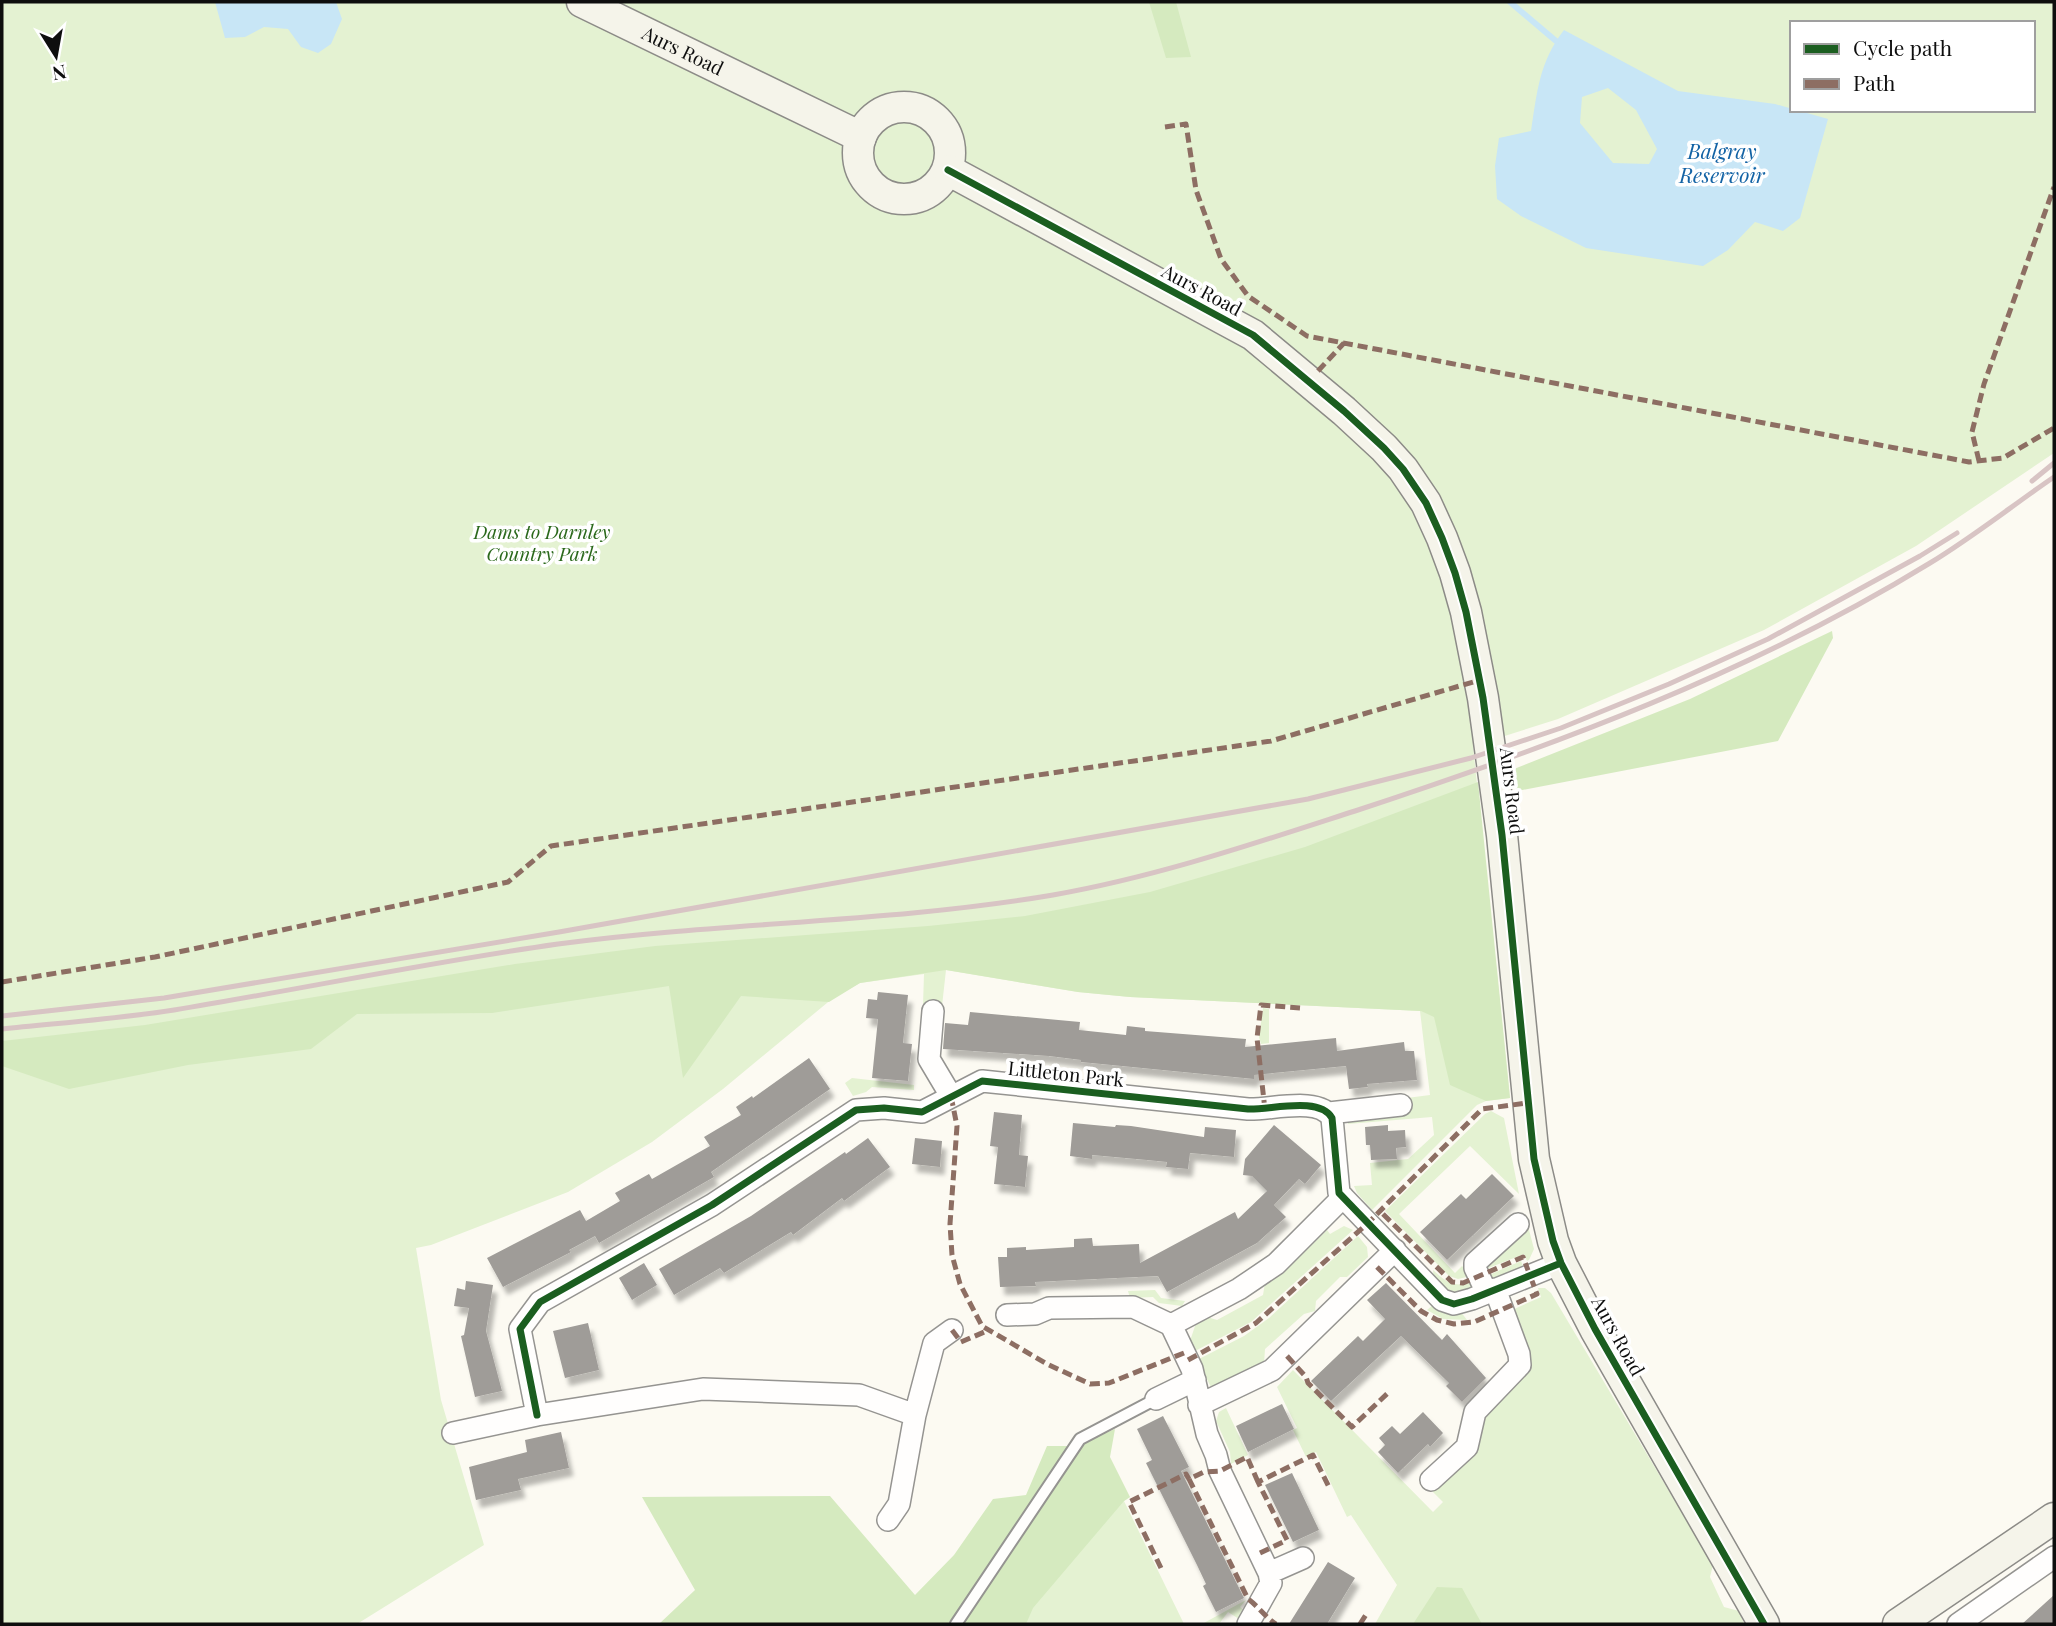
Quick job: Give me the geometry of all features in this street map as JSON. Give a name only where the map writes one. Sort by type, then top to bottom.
[{"type":"street","name":"Aurs Road","points":[[582,2],[861,137]]},
{"type":"street","points":[[900,107],[922,110],[934,117],[947,135],[951,156],[948,170],[939,184],[927,194],[912,199],[895,199],[880,193],[868,183],[860,169],[858,153],[861,137],[868,124],[879,114],[900,107]]},
{"type":"street","name":"Aurs Road","points":[[948,170],[1252,335],[1384,448],[1403,469],[1426,503],[1455,573],[1480,680],[1502,835],[1534,1158],[1550,1229],[1561,1263],[1595,1329],[1764,1624]]},
{"type":"street","points":[[933,1011],[929,1059],[951,1096]]},
{"type":"street","name":"Littleton Park","points":[[537,1415],[520,1329],[540,1302],[712,1205],[856,1110],[884,1108],[922,1111],[982,1081],[1265,1110],[1309,1105],[1329,1113],[1401,1105]]},
{"type":"street","points":[[1329,1113],[1332,1118],[1339,1193],[1442,1300],[1454,1304],[1561,1263]]},
{"type":"street","points":[[1171,1325],[1239,1289],[1276,1264],[1343,1197]]},
{"type":"street","points":[[1431,1480],[1466,1447],[1475,1412],[1520,1365],[1519,1354],[1491,1291],[1475,1268],[1475,1263],[1518,1224]]},
{"type":"street","points":[[1199,1405],[1272,1370],[1395,1250]]},
{"type":"street","points":[[1007,1315],[1035,1314],[1049,1308],[1133,1307],[1171,1325],[1195,1380],[1199,1405],[1220,1471],[1272,1583],[1248,1624]]},
{"type":"street","points":[[888,1520],[900,1504],[915,1415],[934,1343],[952,1330]]},
{"type":"street","points":[[1156,1399],[1195,1380]]},
{"type":"street","points":[[453,1433],[537,1415],[703,1389],[859,1395],[915,1415]]},
{"type":"street","points":[[1898,1624],[2054,1518]]},
{"type":"street","points":[[1958,1624],[2054,1557]]},
{"type":"street","points":[[1269,1573],[1303,1558]]},
{"type":"lane","points":[[956,1624],[1080,1439],[1156,1399]]},
{"type":"green space","name":"Dams to Darnley Country Park","points":[[2,2],[2054,2],[2054,453],[1916,546],[1764,630],[1558,719],[1473,746],[1510,1098],[1477,1105],[1372,1210],[1354,1186],[1372,1185],[1370,1163],[1408,1159],[1434,1135],[1432,1117],[1348,1124],[1348,1118],[1408,1113],[1407,1098],[1430,1095],[1420,1011],[1130,997],[1078,992],[946,970],[942,1006],[923,1005],[924,974],[860,983],[833,998],[723,1089],[652,1142],[568,1192],[431,1245],[416,1248],[441,1400],[484,1545],[357,1624],[2,1624]]},
{"type":"green space","points":[[1149,2],[1176,2],[1191,57],[1166,58]]},
{"type":"green space","points":[[1832,631],[1833,638],[1778,741],[1517,791],[1514,769],[1690,699]]},
{"type":"green space","points":[[1478,782],[1510,1098],[1486,1101],[1450,1085],[1434,1017],[1421,1011],[1130,997],[1078,992],[946,970],[860,983],[829,1002],[741,996],[683,1078],[669,986],[492,1013],[357,1014],[311,1049],[188,1065],[69,1089],[2,1066],[2,1041],[145,1025],[515,964],[655,946],[928,926],[1025,916],[1150,892],[1305,847]]},
{"type":"green space","points":[[1263,1008],[1269,1009],[1269,1043],[1261,1044],[1259,1037]]},
{"type":"green space","points":[[852,1078],[914,1085],[914,1090],[872,1087],[853,1096],[845,1083]]},
{"type":"green space","points":[[1491,1111],[1504,1118],[1519,1194],[1470,1146],[1399,1214],[1455,1273],[1462,1266],[1471,1276],[1458,1279],[1449,1276],[1385,1211]]},
{"type":"green space","points":[[1344,1226],[1353,1230],[1251,1322],[1193,1352],[1189,1344],[1197,1320],[1204,1316],[1217,1320],[1263,1295],[1265,1283],[1286,1270],[1327,1230],[1330,1234]]},
{"type":"green space","points":[[1528,1226],[1534,1249],[1529,1260],[1527,1261],[1524,1254],[1486,1269],[1486,1265]]},
{"type":"green space","points":[[1358,1236],[1367,1247],[1368,1257],[1347,1277],[1340,1277],[1316,1301],[1315,1311],[1304,1314],[1265,1349],[1264,1364],[1212,1389],[1197,1360],[1244,1336],[1269,1318]]},
{"type":"green space","points":[[1521,1261],[1524,1269],[1498,1280],[1489,1275]]},
{"type":"green space","points":[[1433,1270],[1452,1283],[1473,1282],[1473,1291],[1457,1294],[1443,1289],[1434,1282]]},
{"type":"green space","points":[[1538,1288],[1545,1288],[1551,1293],[1713,1565],[1710,1577],[1724,1607],[1739,1611],[1744,1624],[1375,1624],[1397,1585],[1351,1515],[1347,1517],[1316,1452],[1306,1457],[1293,1430],[1297,1428],[1277,1387],[1293,1370],[1433,1512],[1443,1502],[1432,1491],[1476,1449],[1485,1414],[1524,1376],[1530,1365],[1512,1310],[1541,1297]]},
{"type":"green space","points":[[1155,1290],[1161,1298],[1185,1301],[1182,1306],[1159,1303],[1153,1297],[1130,1298],[1128,1291]]},
{"type":"green space","points":[[1433,1305],[1461,1312],[1467,1320],[1443,1319],[1427,1310]]},
{"type":"green space","points":[[1226,1408],[1248,1455],[1231,1464],[1230,1452],[1216,1421],[1219,1412]]},
{"type":"green space","points":[[1115,1429],[1110,1457],[1130,1497],[1033,1608],[1026,1624],[659,1624],[695,1590],[642,1497],[830,1496],[915,1595],[954,1555],[993,1499],[1026,1495],[1047,1446],[1075,1446]]},
{"type":"green space","points":[[1078,1487],[1130,1497],[1124,1501],[1184,1624],[968,1624]]},
{"type":"green space","points":[[1437,1587],[1462,1588],[1482,1624],[1413,1624]]},
{"type":"green space","points":[[1246,1600],[1240,1607],[1245,1611],[1239,1619],[1228,1612],[1219,1624],[1202,1624]]},
{"type":"water","points":[[215,2],[336,2],[342,19],[331,44],[318,53],[301,47],[288,29],[264,27],[245,37],[225,38]]},
{"type":"water","name":"Balgray Reservoir","points":[[1564,30],[1678,91],[1775,104],[1790,108],[1790,112],[1803,112],[1828,119],[1800,218],[1783,231],[1755,222],[1728,250],[1703,266],[1586,248],[1521,216],[1497,199],[1495,166],[1499,138],[1531,131],[1540,78],[1549,54]],"holes":[[[1608,88],[1636,110],[1657,149],[1649,164],[1613,163],[1580,123],[1582,97]]]},
{"type":"building","points":[[878,992],[908,995],[903,1043],[912,1044],[908,1081],[872,1078],[878,1019],[866,1018],[868,999],[877,1000]]},
{"type":"building","points":[[970,1012],[1080,1022],[1079,1030],[1126,1035],[1127,1026],[1145,1028],[1145,1031],[1246,1039],[1245,1047],[1336,1038],[1337,1051],[1404,1042],[1405,1051],[1414,1051],[1417,1080],[1367,1084],[1368,1087],[1349,1089],[1346,1066],[1254,1075],[1254,1079],[1081,1062],[1049,1056],[943,1049],[945,1023],[968,1025]]},
{"type":"building","points":[[809,1058],[830,1089],[711,1172],[714,1177],[599,1243],[595,1236],[569,1250],[571,1252],[503,1287],[487,1258],[580,1210],[586,1221],[620,1201],[615,1193],[649,1174],[652,1179],[710,1146],[704,1137],[741,1115],[736,1107]]},
{"type":"building","points":[[994,1112],[1022,1115],[1019,1155],[1028,1156],[1025,1187],[994,1184],[998,1147],[990,1146]]},
{"type":"building","points":[[1073,1123],[1131,1126],[1204,1137],[1205,1127],[1236,1130],[1234,1157],[1190,1153],[1188,1169],[1166,1167],[1167,1162],[1092,1155],[1092,1159],[1070,1156]]},
{"type":"building","points":[[1274,1125],[1321,1165],[1305,1184],[1299,1179],[1274,1205],[1286,1217],[1257,1243],[1167,1292],[1158,1276],[1035,1282],[1036,1286],[1000,1287],[998,1257],[1007,1257],[1007,1248],[1026,1247],[1026,1250],[1074,1247],[1074,1239],[1092,1238],[1093,1246],[1139,1244],[1140,1263],[1235,1212],[1238,1219],[1267,1191],[1252,1176],[1243,1175],[1245,1159]]},
{"type":"building","points":[[1388,1125],[1388,1131],[1405,1130],[1406,1147],[1396,1148],[1397,1159],[1371,1160],[1370,1145],[1366,1145],[1365,1127]]},
{"type":"building","points":[[868,1138],[890,1167],[844,1201],[842,1198],[793,1235],[791,1232],[724,1273],[720,1268],[674,1295],[659,1269],[751,1216]]},
{"type":"building","points":[[915,1138],[942,1141],[940,1167],[912,1164]]},
{"type":"building","points":[[1492,1174],[1514,1196],[1447,1260],[1420,1232],[1461,1194],[1466,1199]]},
{"type":"building","points":[[644,1263],[657,1285],[632,1300],[619,1278]]},
{"type":"building","points":[[466,1281],[493,1285],[486,1331],[502,1391],[475,1397],[461,1336],[464,1335],[469,1308],[454,1306],[457,1288],[465,1290]]},
{"type":"building","points":[[1386,1283],[1442,1340],[1447,1334],[1486,1378],[1462,1402],[1446,1386],[1449,1383],[1401,1336],[1331,1401],[1311,1381],[1358,1336],[1363,1341],[1385,1319],[1367,1300]]},
{"type":"building","points":[[588,1323],[599,1370],[565,1378],[553,1331]]},
{"type":"building","points":[[1282,1404],[1294,1429],[1248,1452],[1236,1426]]},
{"type":"building","points":[[1423,1412],[1443,1433],[1398,1473],[1378,1452],[1385,1445],[1379,1438],[1392,1426],[1400,1434]]},
{"type":"building","points":[[1163,1416],[1189,1467],[1181,1471],[1244,1598],[1216,1612],[1203,1586],[1206,1584],[1146,1463],[1152,1460],[1137,1429]]},
{"type":"building","points":[[561,1432],[569,1468],[518,1479],[521,1490],[476,1500],[469,1467],[527,1452],[525,1440]]},
{"type":"building","points":[[1292,1473],[1319,1530],[1293,1542],[1265,1485]]},
{"type":"building","points":[[1328,1562],[1355,1578],[1327,1624],[1289,1624]]},
{"type":"building","points":[[2054,1595],[2054,1624],[2022,1624]]},
{"type":"waterway","points":[[1510,2],[1556,41]]},
{"type":"railway","points":[[2032,481],[2054,463]]},
{"type":"railway","points":[[2,1029],[174,1010],[558,944],[991,904],[1091,888],[1168,869],[1318,823],[1503,760],[1577,733],[1722,673],[1862,603],[1930,563],[2054,477]]},
{"type":"railway","points":[[2,1016],[164,998],[559,932],[1308,799],[1471,758],[1561,728],[1669,684],[1768,639],[1957,533]]},
{"type":"marked path","points":[[1165,127],[1186,124],[1196,190],[1221,259],[1248,296],[1307,336],[1969,462],[2003,458],[2054,428]]},
{"type":"marked path","points":[[1979,461],[1972,432],[1984,384],[2054,187]]},
{"type":"marked path","points":[[1318,371],[1344,343]]},
{"type":"marked path","points":[[2,982],[155,957],[508,882],[551,846],[1271,741],[1480,680]]},
{"type":"marked path","points":[[1265,1110],[1257,1038],[1261,1005],[1300,1008]]},
{"type":"marked path","points":[[951,1096],[957,1126],[950,1224],[952,1255],[960,1284],[982,1326],[1047,1364],[1090,1384],[1109,1383],[1184,1353]]},
{"type":"marked path","points":[[1188,1360],[1256,1323],[1368,1223],[1482,1109],[1527,1103]]},
{"type":"marked path","points":[[1377,1267],[1421,1311],[1437,1320],[1454,1324],[1474,1322],[1537,1294],[1523,1257],[1463,1283],[1452,1282],[1380,1211]]},
{"type":"marked path","points":[[952,1330],[961,1342],[989,1330]]},
{"type":"marked path","points":[[1287,1356],[1306,1377],[1308,1383],[1352,1427],[1389,1392]]},
{"type":"marked path","points":[[1260,1553],[1287,1540],[1258,1482],[1313,1455],[1329,1487]]},
{"type":"marked path","points":[[1258,1482],[1247,1457],[1220,1471],[1204,1472],[1189,1479],[1248,1599],[1276,1624]]},
{"type":"marked path","points":[[1161,1568],[1129,1502],[1186,1474],[1189,1479]]},
{"type":"marked path","points":[[1360,1624],[1367,1613]]},
{"type":"cycle path","points":[[948,170],[1253,335],[1384,448],[1403,469],[1426,503],[1455,573],[1466,612],[1483,698],[1502,835],[1534,1159],[1553,1241],[1561,1263],[1595,1329],[1764,1624]]},
{"type":"cycle path","points":[[537,1415],[520,1329],[540,1302],[712,1205],[856,1110],[884,1108],[922,1112],[982,1081],[1248,1109],[1317,1107],[1332,1118],[1339,1193],[1442,1300],[1454,1304],[1472,1299],[1561,1263]]}]
